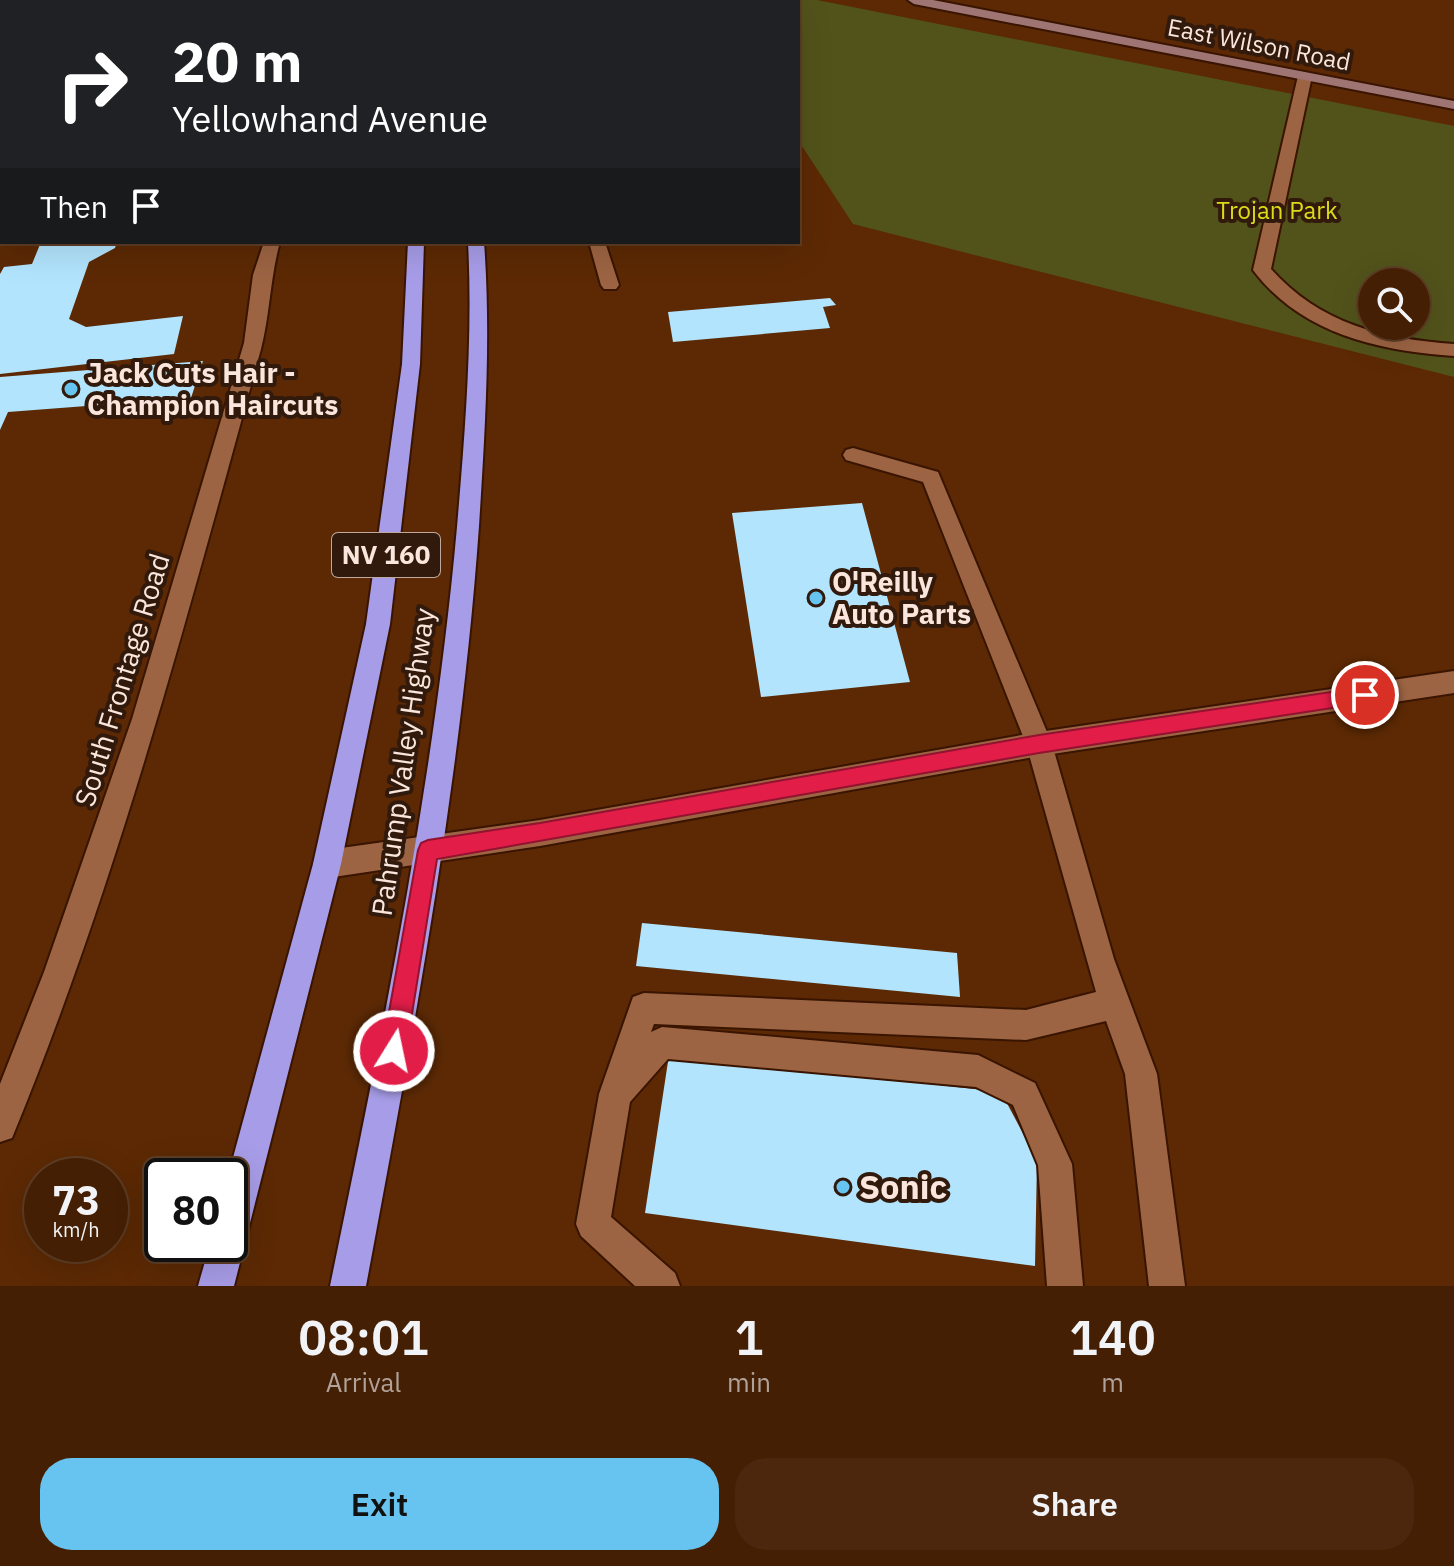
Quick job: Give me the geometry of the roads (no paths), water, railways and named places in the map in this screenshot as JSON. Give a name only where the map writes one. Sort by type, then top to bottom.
[{"type":"highway","name":"Pahrump Valley Highway","points":[[248,1164],[327,864],[378,624],[411,364],[416,244]]},
{"type":"highway","name":"Pahrump Valley Highway","points":[[348,1286],[389,1077],[428,850],[465,579],[479,351],[476,244]]},
{"type":"highway","points":[[216,1286],[222,1262]]},
{"type":"street","name":"East Wilson Road","points":[[914,0],[1454,105]]},
{"type":"street","points":[[1305,76],[1262,270],[1290,300],[1337,327],[1365,338],[1412,348],[1454,350]]},
{"type":"street","name":"South Frontage Road","points":[[0,1126],[59,972],[145,719],[253,343],[262,275],[271,244]]},
{"type":"street","points":[[598,244],[610,285]]},
{"type":"street","points":[[853,455],[931,477],[1039,744],[1099,959],[1141,1074],[1167,1286]]},
{"type":"street","points":[[327,864],[540,833],[1039,744],[1454,682]]},
{"type":"street","points":[[662,1286],[593,1224],[615,1094],[644,1008],[1026,1025],[1115,1003]]},
{"type":"street","points":[[615,1094],[662,1043],[978,1071],[1024,1094],[1055,1164],[1065,1286]]},
{"type":"place","name":"Jack Cuts Hair - Champion Haircuts","points":[[71,389]]},
{"type":"place","name":"O'Reilly Auto Parts","points":[[816,598]]},
{"type":"place","name":"Sonic","points":[[843,1187]]},
{"type":"park label","name":"Trojan Park","points":[[1277,211]]}]
